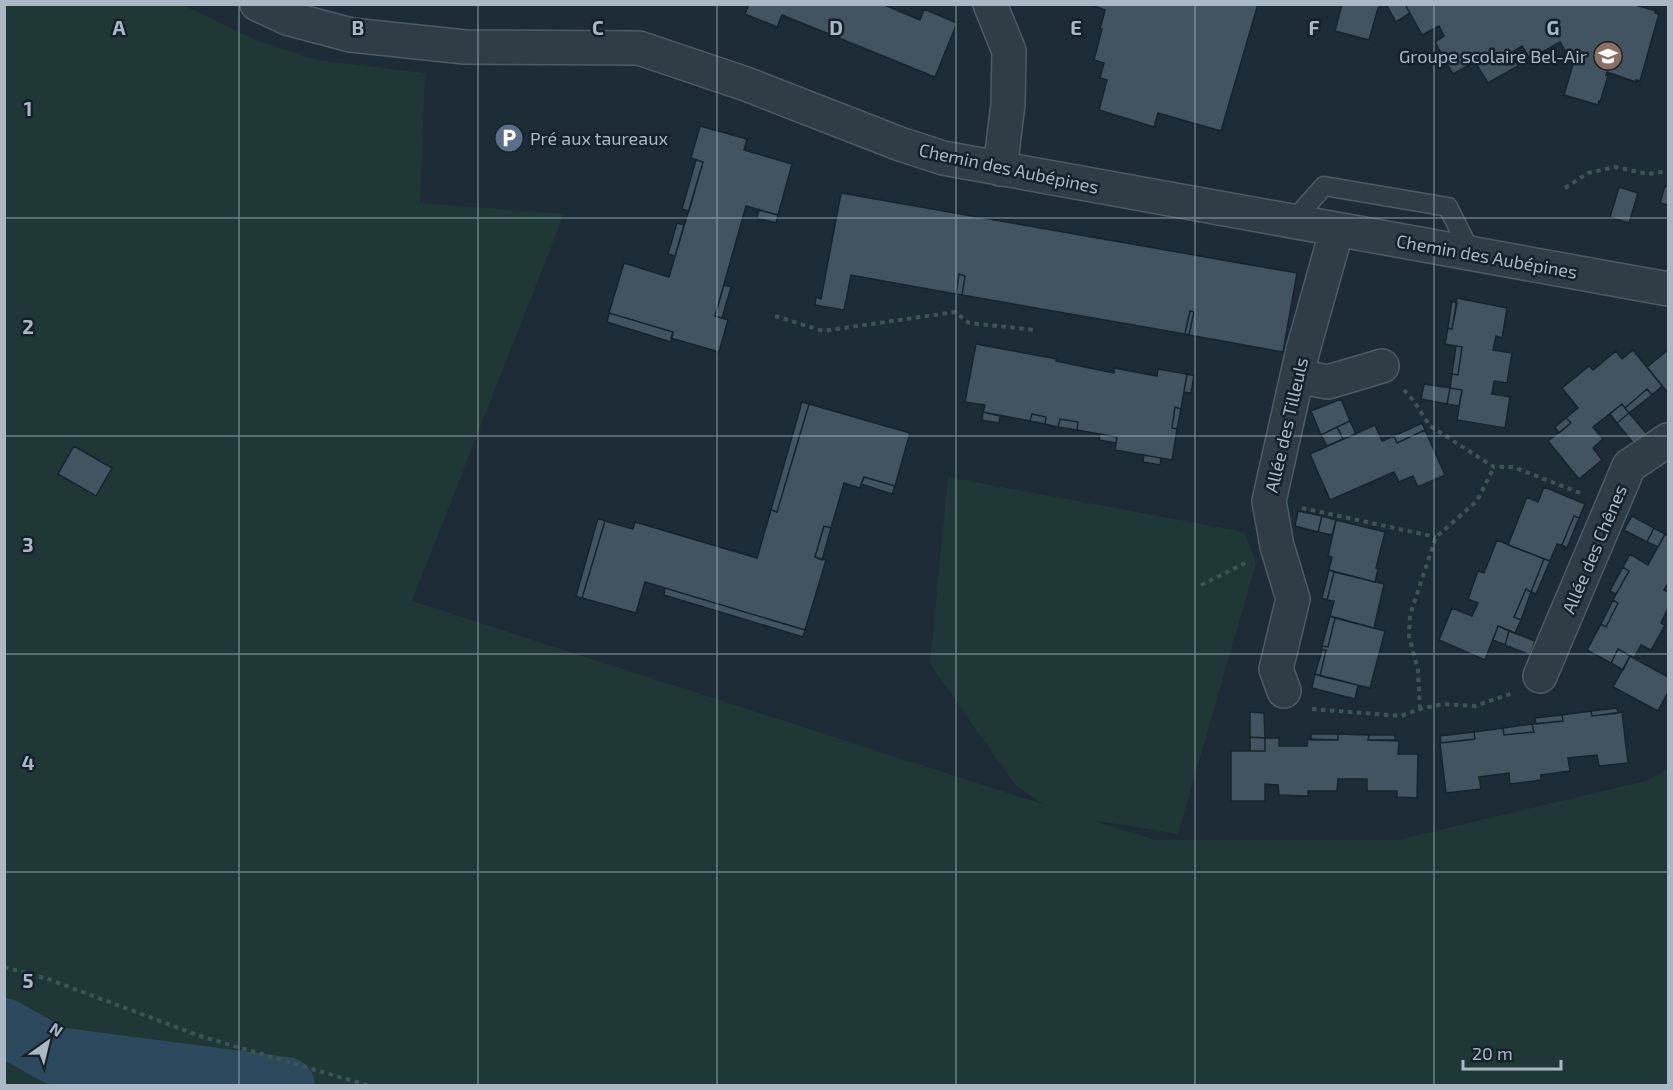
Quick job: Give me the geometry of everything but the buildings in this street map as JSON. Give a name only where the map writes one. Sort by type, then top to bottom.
[{"type":"street","name":"Chemin des Aubépines","points":[[256,4],[287,18],[351,35],[465,47],[639,48],[746,84],[900,144],[943,158],[1668,289]]},
{"type":"street","points":[[990,4],[1009,51],[1008,104],[1000,169]]},
{"type":"street","name":"Allée des Tilleuls","points":[[1284,691],[1276,669],[1293,599],[1277,546],[1269,501],[1297,376],[1337,229]]},
{"type":"street","points":[[1297,376],[1328,382],[1382,366]]},
{"type":"street","name":"Allée des Chênes","points":[[1540,676],[1629,466],[1668,440]]},
{"type":"lane","points":[[1293,221],[1324,186],[1448,207],[1471,253]]},
{"type":"path","points":[[1565,188],[1588,173],[1614,167],[1648,174],[1668,171]]},
{"type":"path","points":[[775,316],[823,331],[955,312],[969,323],[1036,330]]},
{"type":"path","points":[[1382,366],[1413,400],[1430,426],[1494,467],[1513,467],[1611,506]]},
{"type":"path","points":[[1420,709],[1418,670],[1409,636],[1410,615],[1436,537],[1477,501],[1494,467]]},
{"type":"path","points":[[1269,501],[1436,537]]},
{"type":"path","points":[[1201,585],[1277,546]]},
{"type":"path","points":[[1284,691],[1308,708],[1401,716],[1443,704],[1475,706],[1521,691],[1540,676]]},
{"type":"path","points":[[4,967],[48,979],[200,1036],[370,1086]]},
{"type":"green space","points":[[5,5],[183,5],[256,40],[317,60],[425,73],[420,203],[564,214],[412,601],[1045,805],[1016,786],[930,664],[948,477],[1245,532],[1256,564],[1178,834],[1092,820],[1155,840],[1397,840],[1645,781],[1668,769],[1668,1085],[5,1086]]},
{"type":"waterway","points":[[4,1027],[56,1056],[286,1086]]},
{"type":"place","name":"Groupe scolaire Bel-Air","points":[[1608,56]]},
{"type":"place","name":"Pré aux taureaux","points":[[509,138]]}]
